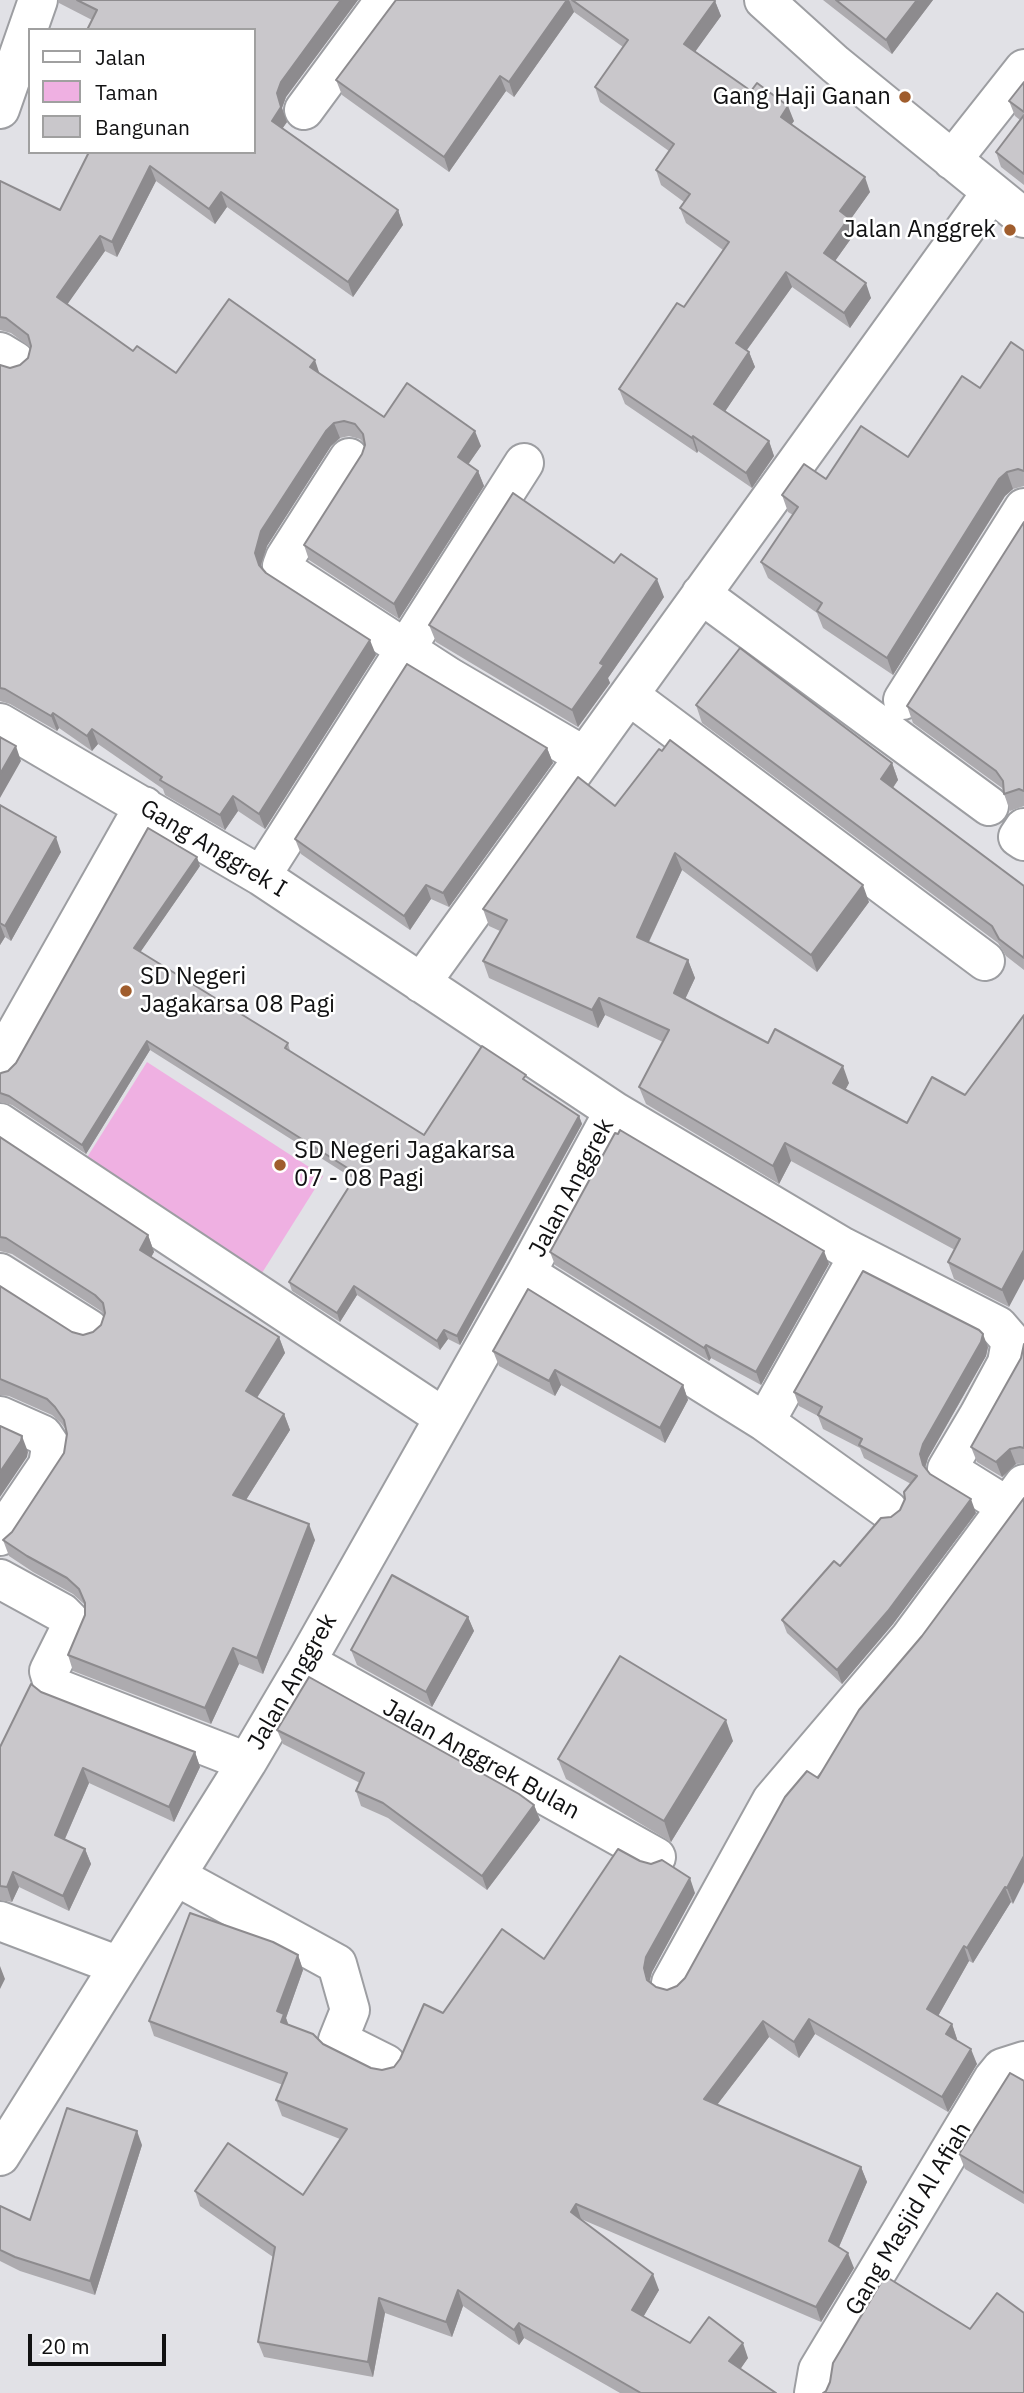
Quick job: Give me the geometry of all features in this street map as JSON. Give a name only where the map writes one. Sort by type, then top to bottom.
[{"type":"street","points":[[28,28],[38,0]]},
{"type":"street","points":[[303,110],[385,0]]},
{"type":"street","points":[[764,0],[835,64],[1024,218]]},
{"type":"street","points":[[0,109],[28,29]]},
{"type":"street","points":[[952,160],[1024,69]]},
{"type":"street","points":[[421,983],[991,193]]},
{"type":"street","points":[[349,457],[282,566],[284,570],[404,649],[584,756]]},
{"type":"street","points":[[261,876],[524,463]]},
{"type":"street","points":[[903,701],[1024,508]]},
{"type":"street","points":[[701,594],[989,806]]},
{"type":"street","points":[[630,696],[985,961]]},
{"type":"street","name":"Gang Anggrek I","points":[[0,723],[261,876],[421,983]]},
{"type":"street","points":[[0,1062],[144,806]]},
{"type":"street","points":[[1024,828],[1018,837],[1024,841]]},
{"type":"street","name":"Jalan Anggrek","points":[[0,2156],[247,1762],[306,1662],[526,1273],[614,1111],[421,983]]},
{"type":"street","points":[[614,1111],[859,1255],[998,1326],[1011,1340],[1007,1363],[947,1469],[1016,1496],[910,1638],[772,1800],[671,1983]]},
{"type":"street","points":[[0,1123],[443,1417]]},
{"type":"street","points":[[765,1422],[859,1255]]},
{"type":"street","points":[[0,1273],[89,1329]]},
{"type":"street","points":[[526,1273],[765,1422],[888,1510]]},
{"type":"street","points":[[0,1416],[43,1435],[51,1447],[48,1465],[0,1536]]},
{"type":"street","points":[[0,1579],[62,1613],[69,1620],[69,1630],[49,1671],[54,1687],[247,1762]]},
{"type":"street","name":"Jalan Anggrek Bulan","points":[[306,1662],[656,1857]]},
{"type":"street","points":[[176,1875],[337,1964],[350,2010],[338,2040],[386,2064]]},
{"type":"street","points":[[0,1921],[119,1966]]},
{"type":"street","name":"Gang Masjid Al Afiah","points":[[814,2393],[818,2370],[993,2080],[1002,2068],[1024,2061]]},
{"type":"green space","points":[[147,1062],[323,1176],[262,1273],[86,1159]]},
{"type":"building","points":[[77,0],[341,0],[281,82],[277,93],[281,107],[272,121],[398,210],[348,282],[221,192],[209,209],[150,166],[112,242],[100,236],[57,297],[133,351],[137,346],[176,373],[229,299],[315,360],[310,367],[384,417],[407,383],[475,431],[458,457],[478,471],[394,604],[304,545],[362,454],[365,445],[363,434],[355,424],[344,421],[334,423],[326,431],[261,531],[255,553],[259,565],[266,573],[370,640],[259,814],[233,796],[220,815],[160,780],[162,777],[92,729],[87,736],[53,713],[51,716],[0,688],[0,365],[10,368],[20,365],[28,358],[31,346],[28,335],[6,318],[0,317],[0,181],[60,210],[88,154],[256,154],[256,28],[88,28],[97,10]]},
{"type":"building","points":[[396,0],[567,0],[509,82],[500,76],[444,157],[336,80]]},
{"type":"building","points":[[572,0],[714,0],[684,44],[751,91],[757,83],[788,106],[781,117],[865,177],[840,211],[849,218],[824,253],[866,283],[844,313],[786,272],[736,343],[749,352],[714,404],[769,441],[746,473],[619,389],[677,303],[684,307],[729,242],[680,208],[690,194],[656,170],[674,144],[595,87],[628,40]]},
{"type":"building","points":[[836,0],[917,0],[886,40]]},
{"type":"building","points":[[1024,82],[1024,112],[1009,101]]},
{"type":"building","points":[[1024,115],[1024,174],[996,152]]},
{"type":"building","points":[[1011,342],[1024,351],[1024,471],[1018,469],[1007,472],[999,479],[887,658],[817,611],[822,603],[761,562],[798,507],[782,495],[804,464],[826,479],[861,426],[908,457],[962,376],[980,388]]},
{"type":"building","points":[[513,493],[614,563],[621,554],[657,579],[600,663],[604,665],[572,710],[429,625]]},
{"type":"building","points":[[1024,522],[1024,791],[1019,789],[1004,794],[1003,781],[996,771],[907,706]]},
{"type":"building","points":[[740,648],[892,763],[881,779],[1024,886],[1024,958],[999,939],[992,926],[696,705]]},
{"type":"building","points":[[407,664],[547,748],[443,893],[426,885],[404,916],[295,839]]},
{"type":"building","points":[[0,737],[16,746],[0,774]]},
{"type":"building","points":[[670,740],[863,885],[811,955],[675,853],[637,937],[688,960],[674,993],[768,1043],[775,1029],[843,1066],[833,1083],[907,1123],[932,1077],[965,1095],[1024,1015],[1024,1250],[1002,1290],[948,1262],[960,1239],[785,1143],[773,1166],[639,1087],[669,1030],[599,998],[592,1010],[483,961],[507,920],[483,909],[578,777],[615,806],[659,749],[662,751]]},
{"type":"building","points":[[0,805],[56,837],[5,926],[0,923]]},
{"type":"building","points":[[148,828],[197,857],[134,948],[288,1043],[285,1048],[424,1135],[482,1046],[526,1075],[523,1079],[579,1116],[457,1336],[444,1330],[437,1341],[354,1286],[337,1313],[289,1282],[357,1174],[147,1041],[82,1145],[9,1096],[0,1093],[0,1074],[16,1063]]},
{"type":"building","points":[[620,1130],[824,1251],[756,1372],[706,1345],[704,1348],[550,1252],[615,1133],[618,1134]]},
{"type":"building","points":[[0,1137],[148,1235],[140,1250],[279,1337],[246,1391],[284,1414],[233,1495],[309,1524],[257,1658],[233,1648],[205,1708],[68,1655],[85,1615],[85,1603],[79,1589],[67,1578],[3,1540],[12,1532],[64,1453],[67,1434],[64,1420],[47,1399],[0,1379],[0,1286],[72,1332],[83,1335],[93,1332],[101,1325],[105,1313],[103,1303],[95,1295],[6,1238],[0,1237]]},
{"type":"building","points":[[863,1271],[983,1334],[920,1454],[923,1465],[930,1474],[971,1499],[888,1611],[837,1670],[782,1620],[834,1561],[840,1566],[881,1518],[891,1517],[900,1510],[905,1499],[904,1492],[917,1476],[859,1445],[862,1439],[818,1415],[822,1407],[794,1392]]},
{"type":"building","points":[[528,1289],[683,1385],[660,1428],[555,1370],[549,1381],[493,1351]]},
{"type":"building","points":[[1024,1344],[1024,1448],[1010,1449],[996,1462],[971,1447],[1021,1358]]},
{"type":"building","points":[[0,1426],[22,1436],[0,1472]]},
{"type":"building","points":[[1024,1498],[1024,1856],[1007,1888],[1005,1887],[967,1948],[964,1946],[927,2009],[952,2024],[946,2034],[971,2049],[942,2097],[809,2019],[794,2042],[763,2021],[704,2099],[861,2167],[829,2241],[848,2253],[816,2307],[576,2204],[571,2212],[653,2274],[632,2310],[690,2343],[709,2317],[743,2343],[729,2361],[776,2393],[641,2393],[519,2323],[514,2330],[458,2290],[446,2322],[379,2298],[368,2362],[258,2342],[275,2247],[195,2191],[228,2143],[303,2195],[347,2129],[276,2100],[287,2073],[149,2021],[190,1913],[273,1942],[298,1955],[277,2011],[284,2014],[281,2022],[313,2034],[323,2044],[371,2068],[382,2070],[394,2067],[400,2059],[424,2004],[443,2013],[502,1929],[544,1959],[618,1849],[651,1864],[662,1860],[690,1878],[646,1957],[644,1968],[647,1980],[656,1987],[667,1990],[677,1986],[685,1978],[785,1797],[807,1771],[818,1778],[859,1710],[922,1636]]},
{"type":"building","points":[[392,1575],[468,1617],[426,1692],[351,1650]]},
{"type":"building","points":[[620,1656],[726,1720],[664,1821],[558,1759]]},
{"type":"building","points":[[309,1677],[519,1794],[534,1805],[482,1876],[383,1803],[356,1791],[364,1773],[277,1730]]},
{"type":"building","points":[[31,1684],[41,1692],[195,1752],[169,1807],[83,1768],[55,1835],[85,1849],[63,1896],[13,1872],[7,1887],[0,1886],[0,1747]]},
{"type":"building","points":[[1010,2073],[1024,2081],[1024,2193],[959,2154]]},
{"type":"building","points":[[67,2108],[137,2131],[90,2281],[0,2250],[0,2206],[30,2220]]},
{"type":"building","points":[[885,2276],[970,2329],[997,2293],[1024,2313],[1024,2393],[823,2393],[830,2382],[833,2363]]},
{"type":"place","name":"Gang Haji Ganan","points":[[905,97]]},
{"type":"place","name":"Jalan Anggrek","points":[[1010,230]]},
{"type":"place","name":"SD Negeri Jagakarsa 08 Pagi","points":[[126,991]]},
{"type":"place","name":"SD Negeri Jagakarsa 07 - 08 Pagi","points":[[280,1165]]}]
